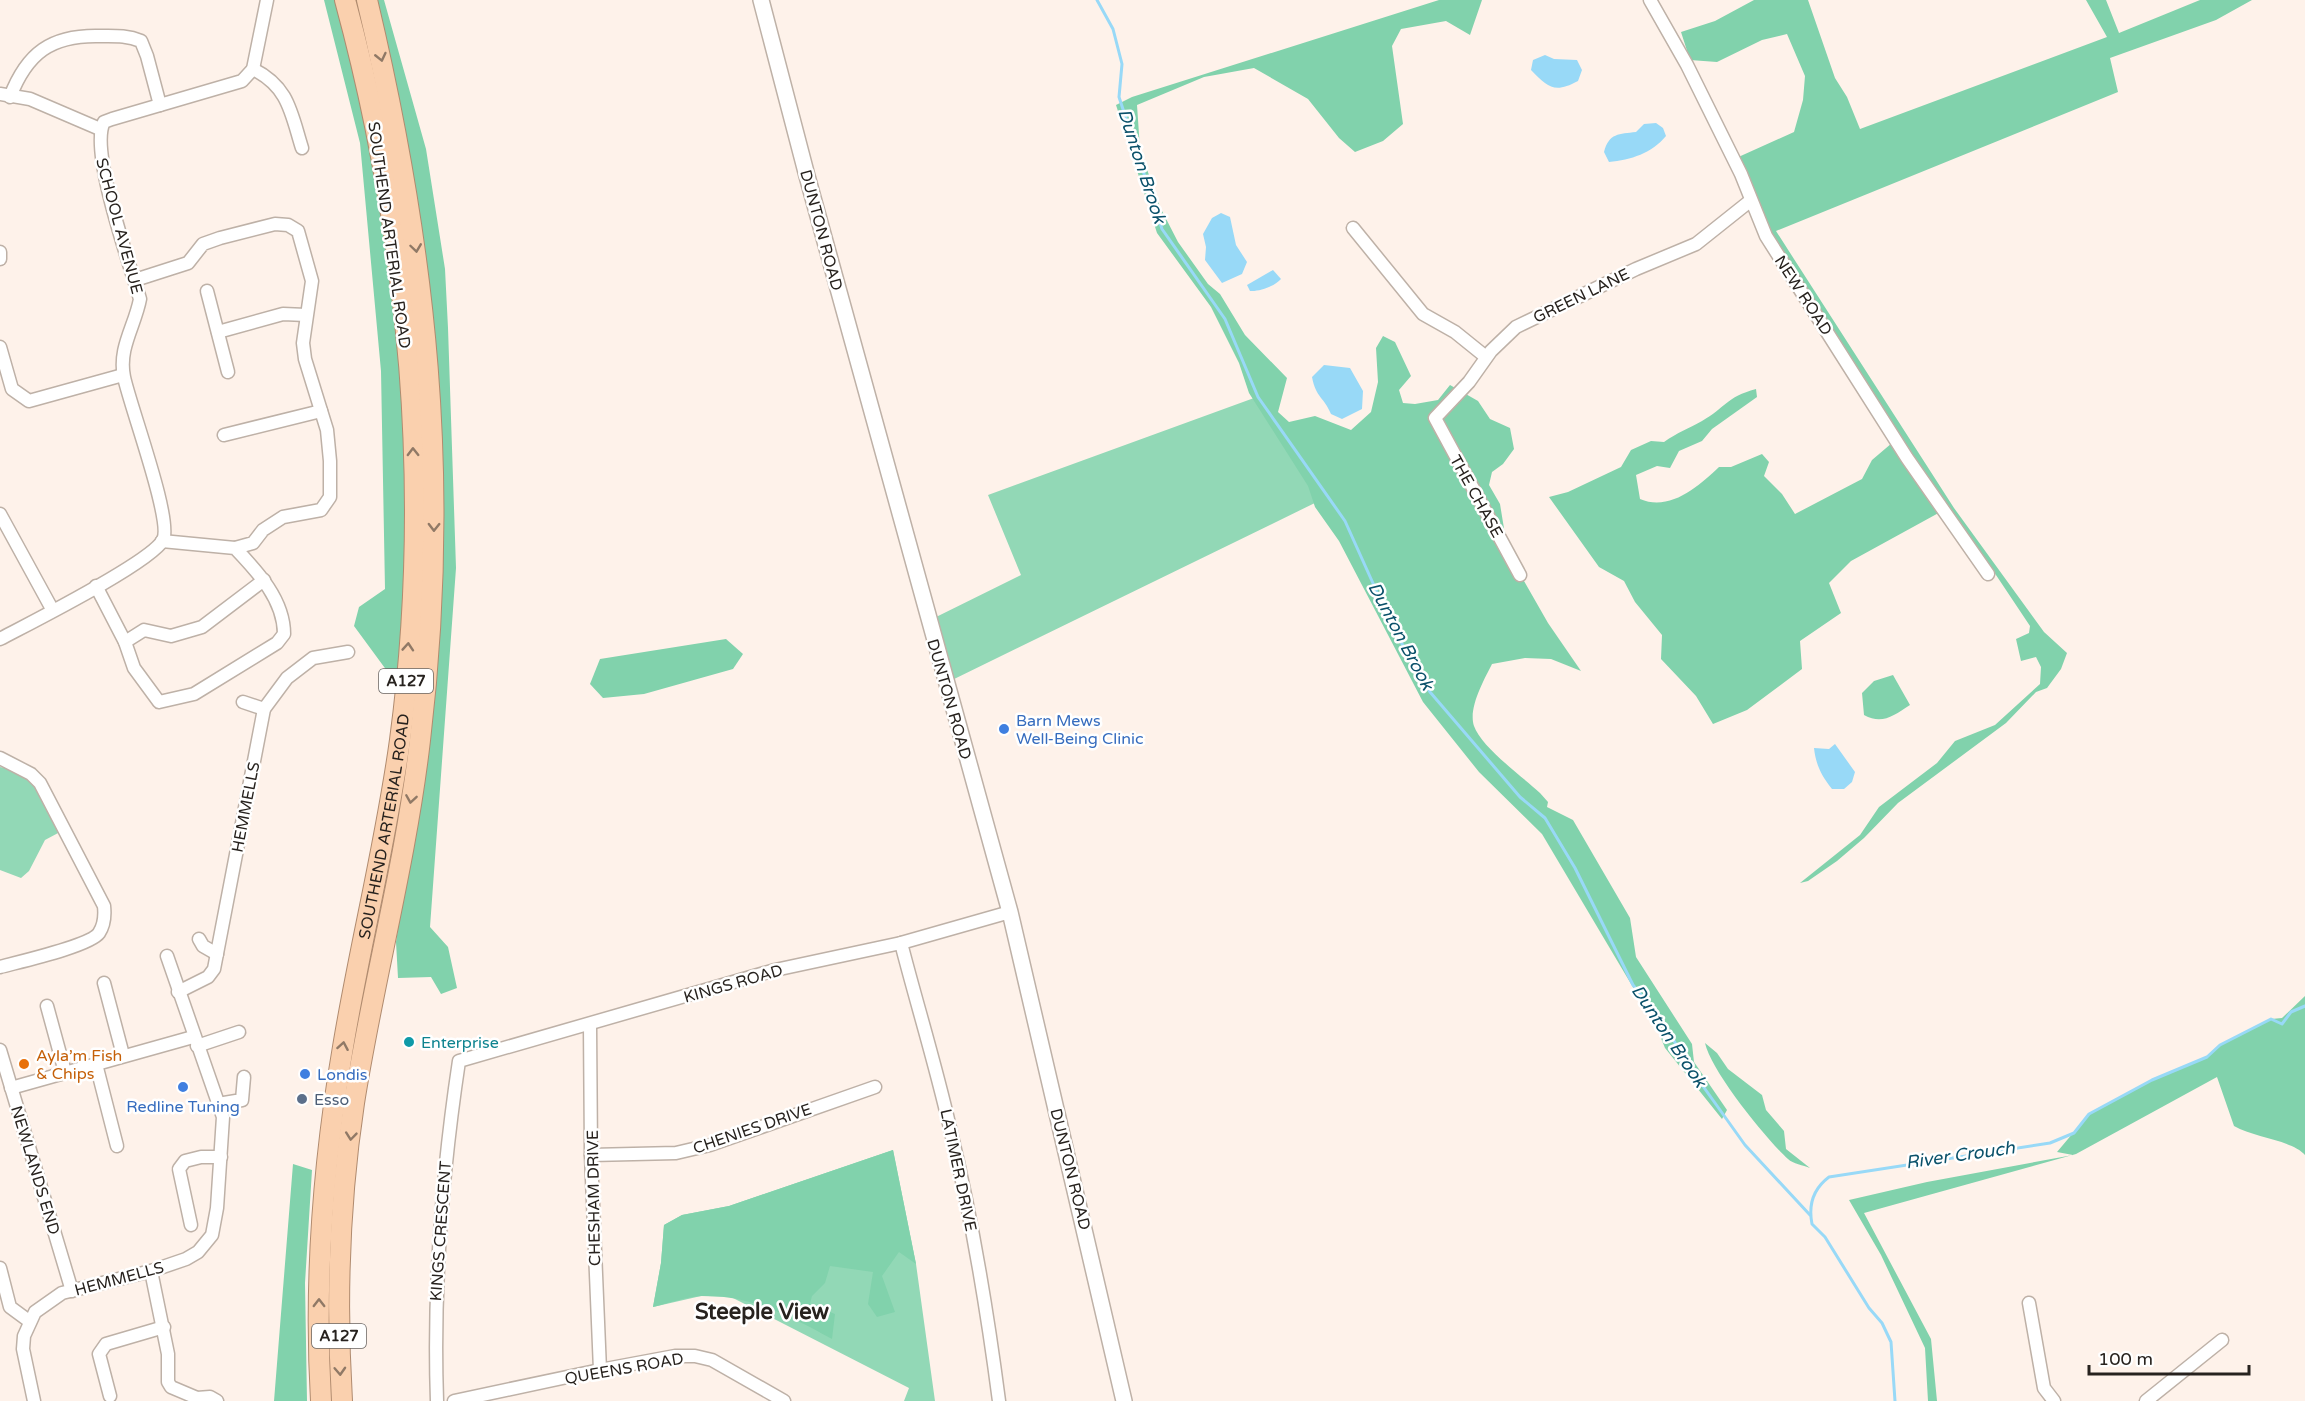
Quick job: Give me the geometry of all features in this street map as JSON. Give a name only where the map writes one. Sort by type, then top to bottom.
[{"type":"highway","name":"SOUTHEND ARTERIAL ROAD","points":[[321,1401],[319,1276],[323,1188],[344,1045],[385,838],[400,736],[412,584],[414,506],[410,374],[397,257],[371,107],[345,0]]},
{"type":"highway","name":"SOUTHEND ARTERIAL ROAD","points":[[342,1401],[339,1270],[345,1187],[359,1075],[405,843],[420,742],[428,663],[434,541],[430,368],[417,253],[392,105],[367,0]]},
{"type":"street","points":[[160,105],[141,41],[124,36],[74,35],[57,40],[26,64],[5,95],[30,99],[100,129],[104,122],[227,87],[242,81],[253,69],[267,0]]},
{"type":"street","name":"DUNTON ROAD","points":[[761,0],[811,192],[1010,912],[1124,1401]]},
{"type":"street","name":"NEW ROAD","points":[[1650,0],[1741,174],[1766,236],[1907,458],[1988,574]]},
{"type":"street","points":[[253,69],[268,77],[283,92],[302,148]]},
{"type":"street","name":"SCHOOL AVENUE","points":[[100,129],[101,159],[140,299],[137,318],[122,350],[123,375],[163,512],[166,528],[162,541]]},
{"type":"street","name":"GREEN LANE","points":[[1435,418],[1469,382],[1486,357],[1516,327],[1636,269],[1696,244],[1750,201]]},
{"type":"street","points":[[0,639],[96,586],[156,549],[162,541],[235,548],[253,543],[263,530],[283,517],[321,510],[326,507],[330,497],[327,430],[305,358],[303,344],[312,281],[298,231],[288,225],[275,224],[203,244],[188,263],[135,280]]},
{"type":"street","points":[[1353,228],[1423,314],[1455,332],[1486,357]]},
{"type":"street","points":[[0,252],[0,258]]},
{"type":"street","points":[[207,291],[228,372]]},
{"type":"street","points":[[218,332],[283,314],[306,315]]},
{"type":"street","points":[[0,347],[3,372],[17,395],[29,401],[123,375]]},
{"type":"street","points":[[224,435],[321,411]]},
{"type":"street","name":"THE CHASE","points":[[1435,418],[1520,575]]},
{"type":"street","points":[[0,514],[52,609]]},
{"type":"street","points":[[96,586],[125,642],[134,668],[159,702],[194,694],[277,643],[284,634],[284,620],[264,580],[235,548]]},
{"type":"street","points":[[125,642],[144,630],[171,636],[202,627],[264,580]]},
{"type":"street","name":"HEMMELLS","points":[[178,992],[208,977],[214,969],[264,709],[287,678],[314,658],[348,652]]},
{"type":"street","points":[[243,702],[264,709]]},
{"type":"street","points":[[0,758],[31,774],[40,783],[104,906],[105,918],[98,935],[80,944],[0,967]]},
{"type":"street","name":"KINGS ROAD","points":[[459,1061],[591,1025],[775,970],[901,943],[1010,912]]},
{"type":"street","points":[[199,939],[203,946],[217,954]]},
{"type":"street","name":"LATIMER DRIVE","points":[[901,943],[940,1085],[970,1216],[988,1316],[999,1401]]},
{"type":"street","name":"HEMMELLS","points":[[29,1321],[43,1305],[62,1293],[151,1271],[186,1259],[198,1252],[213,1235],[223,1117],[167,956]]},
{"type":"street","points":[[104,983],[123,1056]]},
{"type":"street","points":[[47,1006],[65,1072]]},
{"type":"street","name":"CHESHAM DRIVE","points":[[591,1025],[591,1155],[600,1370]]},
{"type":"street","points":[[11,1088],[123,1056],[239,1032]]},
{"type":"street","name":"NEWLANDS END","points":[[0,1050],[72,1291]]},
{"type":"street","name":"KINGS CRESCENT","points":[[436,1401],[435,1308],[439,1230],[447,1140],[459,1061]]},
{"type":"street","points":[[96,1064],[117,1146]]},
{"type":"street","points":[[218,1104],[242,1100],[244,1077]]},
{"type":"street","name":"CHENIES DRIVE","points":[[591,1155],[675,1153],[710,1145],[875,1087]]},
{"type":"street","points":[[190,1225],[179,1169],[185,1161],[201,1157],[221,1157]]},
{"type":"street","points":[[0,1268],[10,1307],[29,1321],[23,1349],[34,1401]]},
{"type":"street","points":[[151,1271],[164,1327],[168,1382],[197,1398],[210,1396],[217,1401]]},
{"type":"street","points":[[2029,1303],[2044,1388],[2054,1401]]},
{"type":"street","points":[[110,1396],[99,1354],[106,1344],[164,1327]]},
{"type":"street","points":[[2146,1401],[2222,1340]]},
{"type":"street","name":"QUEENS ROAD","points":[[454,1401],[675,1356],[695,1356],[712,1360],[784,1401]]},
{"type":"green space","points":[[324,0],[384,0],[426,149],[445,269],[456,568],[430,927],[448,947],[457,988],[441,994],[431,977],[398,978],[396,942],[430,709],[390,675],[354,626],[359,607],[385,589],[381,371],[360,143]]},
{"type":"green space","points":[[1439,0],[1482,0],[1470,35],[1446,21],[1401,29],[1392,46],[1403,124],[1383,141],[1355,152],[1339,138],[1308,99],[1254,68],[1204,77],[1137,105],[1140,149],[1160,207],[1178,242],[1208,284],[1220,294],[1245,335],[1287,378],[1278,412],[1289,422],[1315,416],[1351,430],[1371,412],[1378,382],[1376,348],[1383,336],[1395,342],[1411,376],[1399,390],[1403,403],[1415,404],[1438,400],[1450,385],[1478,401],[1490,419],[1510,428],[1514,449],[1503,464],[1492,472],[1489,485],[1500,504],[1508,553],[1548,623],[1581,671],[1551,659],[1525,658],[1492,664],[1475,703],[1474,726],[1493,752],[1540,793],[1548,802],[1547,807],[1573,820],[1630,918],[1636,957],[1692,1044],[1694,1062],[1727,1110],[1722,1119],[1665,1048],[1656,1026],[1542,834],[1479,772],[1423,702],[1339,541],[1315,507],[1308,486],[1249,393],[1239,363],[1211,307],[1157,233],[1116,105],[1132,97]]},
{"type":"green space","points":[[1754,0],[1808,0],[1835,78],[1847,97],[1860,129],[2107,37],[2086,0],[2106,0],[2119,33],[2200,0],[2252,0],[2216,20],[2110,58],[2118,92],[1776,231],[1954,508],[2044,632],[2067,653],[2061,669],[2047,688],[2036,692],[2006,723],[1898,803],[1864,838],[1837,861],[1808,881],[1800,883],[1860,835],[1879,807],[1937,763],[1955,741],[1995,725],[2040,684],[2041,667],[2036,657],[2021,661],[2016,639],[2029,633],[2030,626],[1976,545],[1944,510],[1851,561],[1829,583],[1841,613],[1800,641],[1802,669],[1747,710],[1713,724],[1696,696],[1661,659],[1662,635],[1635,602],[1624,581],[1599,567],[1549,497],[1568,492],[1621,467],[1631,450],[1651,441],[1664,442],[1710,416],[1738,396],[1756,389],[1757,397],[1712,429],[1702,441],[1679,451],[1670,468],[1657,466],[1636,475],[1640,499],[1651,502],[1673,500],[1693,489],[1719,467],[1731,467],[1762,454],[1769,462],[1764,476],[1782,494],[1795,514],[1862,479],[1872,460],[1892,443],[1766,236],[1734,159],[1794,132],[1803,100],[1805,76],[1787,34],[1762,40],[1717,62],[1690,60],[1681,32],[1715,21]]},
{"type":"green space","points":[[1254,398],[1321,500],[946,683],[928,621],[1021,575],[988,495]]},
{"type":"green space","points":[[726,639],[743,654],[733,669],[644,694],[603,698],[590,684],[600,659]]},
{"type":"green space","points":[[1893,675],[1910,705],[1887,718],[1876,719],[1864,715],[1862,693],[1874,681]]},
{"type":"green space","points":[[0,767],[13,770],[31,782],[44,800],[60,832],[45,840],[29,871],[21,878],[0,870]]},
{"type":"green space","points":[[2305,996],[2305,1155],[2282,1142],[2234,1126],[2217,1077],[2073,1155],[2057,1152],[2089,1114],[2152,1080],[2207,1057],[2220,1045],[2271,1019],[2282,1018]]},
{"type":"green space","points":[[1705,1043],[1717,1053],[1728,1069],[1762,1095],[1766,1110],[1784,1131],[1786,1149],[1810,1168],[1790,1161],[1740,1104],[1717,1070]]},
{"type":"green space","points":[[893,1150],[916,1264],[935,1401],[904,1401],[909,1388],[731,1297],[701,1296],[653,1307],[661,1263],[664,1225],[682,1215],[729,1206]]},
{"type":"green space","points":[[893,1150],[916,1264],[899,1252],[882,1276],[895,1312],[877,1317],[868,1304],[873,1272],[830,1266],[825,1283],[812,1296],[810,1304],[835,1314],[832,1339],[770,1308],[737,1299],[702,1296],[653,1307],[661,1263],[664,1225],[682,1215],[729,1206]]},
{"type":"green space","points":[[2071,1155],[1864,1213],[1931,1339],[1937,1401],[1928,1401],[1925,1348],[1881,1255],[1849,1200],[1927,1182]]},
{"type":"green space","points":[[293,1164],[312,1170],[305,1283],[307,1401],[274,1401]]},
{"type":"water","points":[[1545,55],[1554,59],[1577,60],[1582,70],[1578,81],[1557,88],[1542,81],[1531,70],[1533,60]]},
{"type":"water","points":[[1656,123],[1663,128],[1666,136],[1654,147],[1640,155],[1609,162],[1604,152],[1612,138],[1620,134],[1636,132],[1644,124]]},
{"type":"water","points":[[1221,213],[1230,217],[1236,245],[1247,262],[1242,274],[1222,283],[1205,260],[1206,247],[1203,234],[1212,218]]},
{"type":"water","points":[[1273,270],[1281,279],[1278,282],[1250,291],[1247,285]]},
{"type":"water","points":[[1324,365],[1350,368],[1363,391],[1362,409],[1342,419],[1331,414],[1318,393],[1312,377]]},
{"type":"water","points":[[1835,744],[1855,772],[1852,782],[1844,789],[1832,789],[1816,760],[1814,748],[1829,749]]},
{"type":"waterway","name":"Dunton Brook","points":[[1097,0],[1113,29],[1122,64],[1119,97],[1162,229],[1225,319],[1258,397],[1345,521],[1394,630],[1430,692],[1520,797],[1545,818],[1575,868],[1633,985],[1666,1026],[1685,1061],[1745,1145],[1810,1215]]},
{"type":"waterway","name":"River Crouch","points":[[1895,1401],[1891,1342],[1882,1323],[1869,1308],[1825,1237],[1812,1224],[1813,1198],[1819,1187],[1829,1177],[2050,1143],[2074,1133],[2089,1114],[2152,1080],[2207,1057],[2220,1045],[2271,1019],[2282,1024],[2291,1012],[2305,1006]]},
{"type":"place","name":"Barn Mews Well-Being Clinic","points":[[1004,729]]},
{"type":"place","name":"Enterprise","points":[[409,1042]]},
{"type":"place","name":"Ayla’m Fish & Chips","points":[[24,1064]]},
{"type":"place","name":"Londis","points":[[305,1074]]},
{"type":"place","name":"Redline Tuning","points":[[183,1087]]},
{"type":"place","name":"Esso","points":[[302,1099]]},
{"type":"district","name":"Steeple View","points":[[762,1311]]}]
